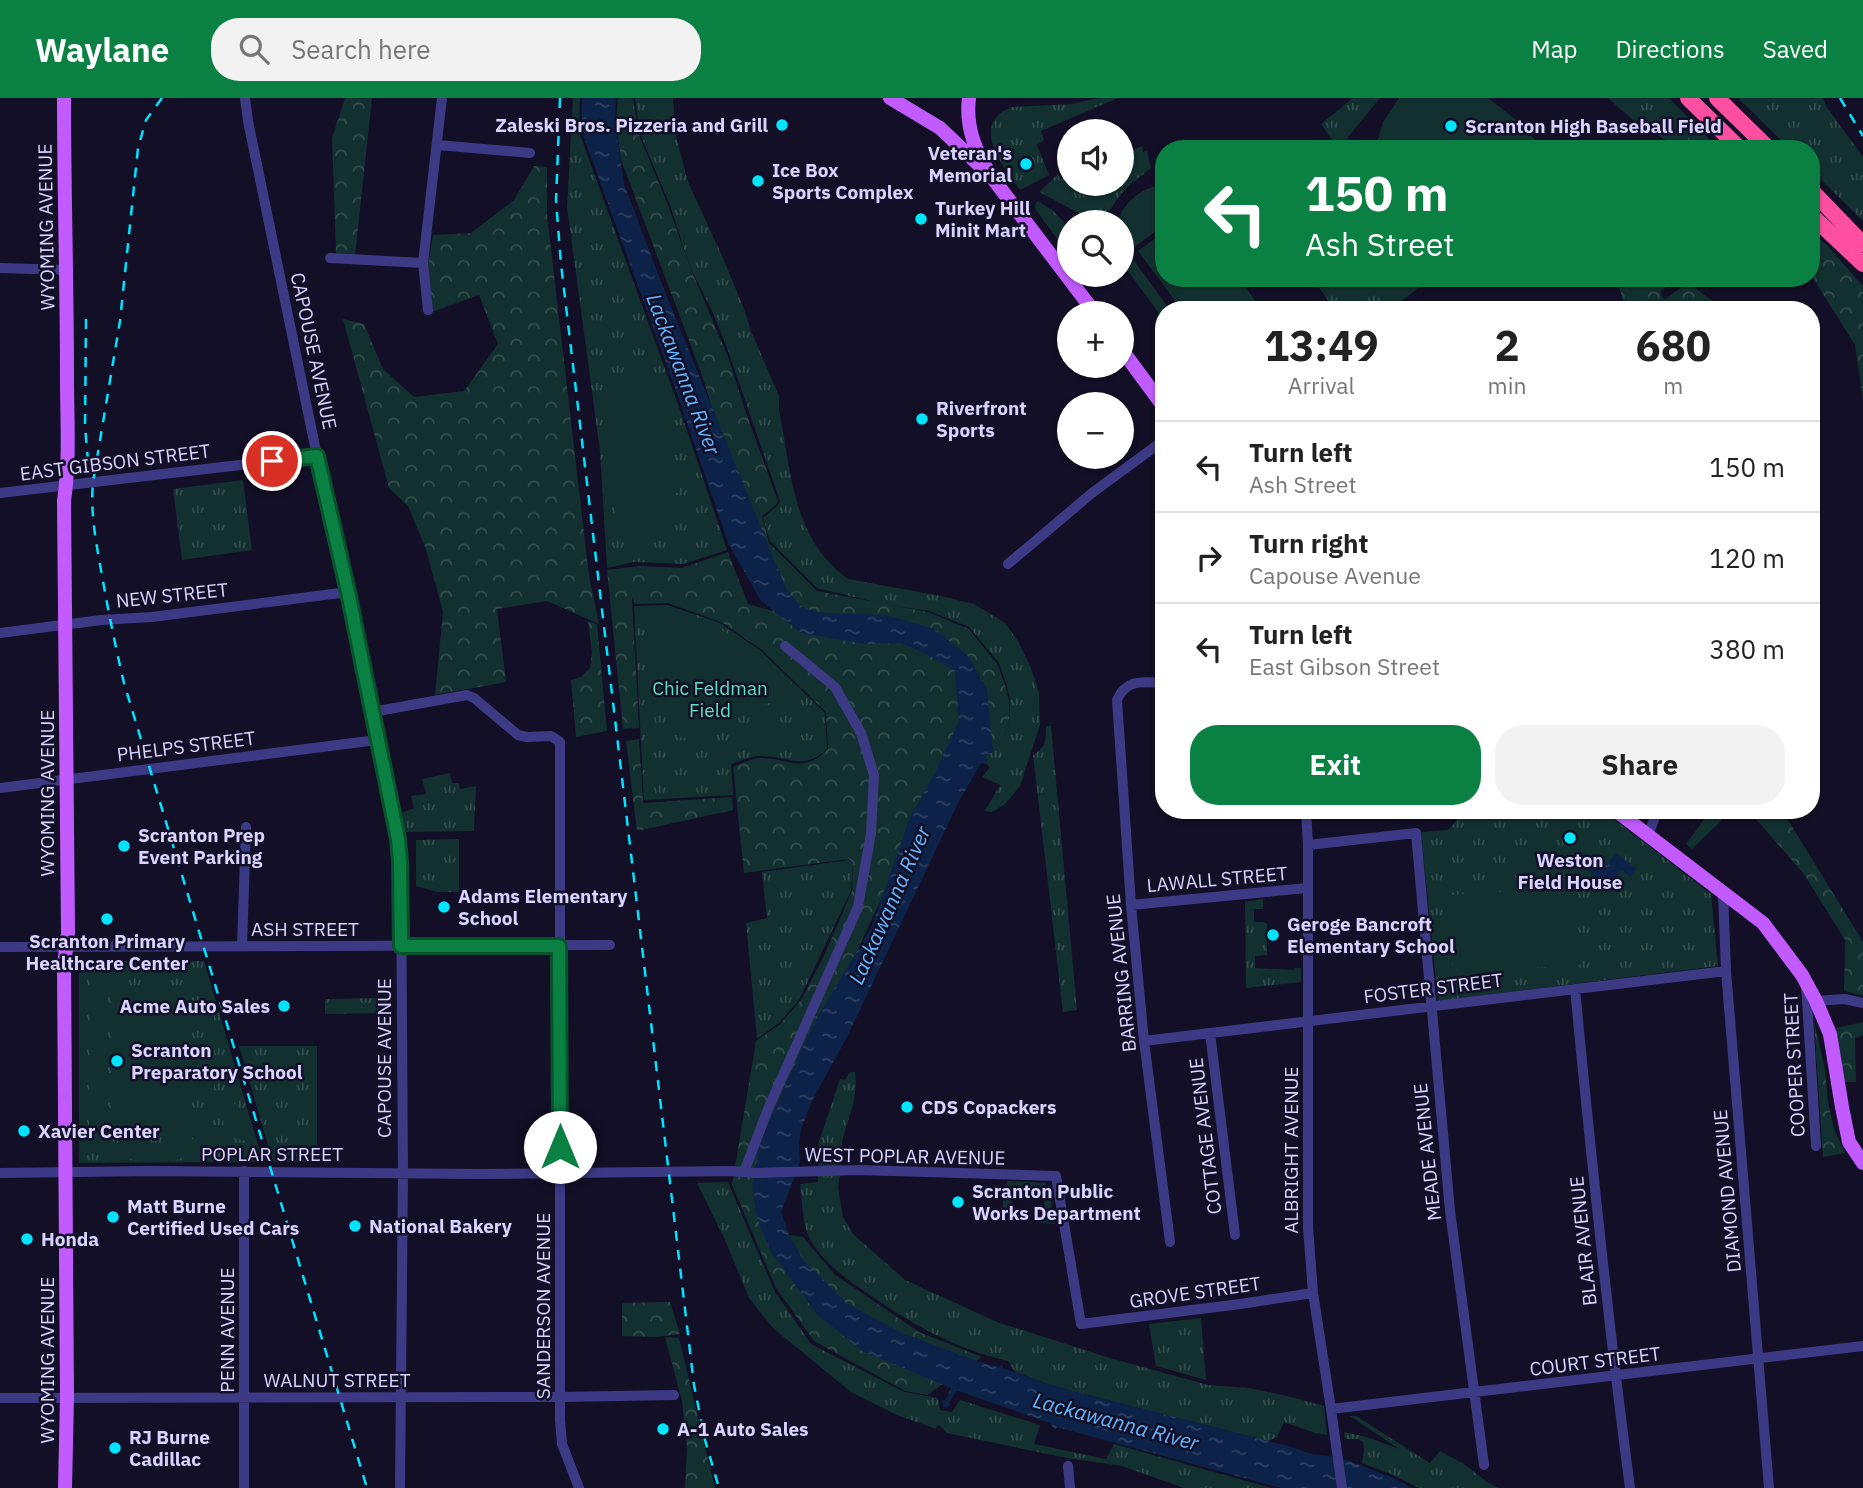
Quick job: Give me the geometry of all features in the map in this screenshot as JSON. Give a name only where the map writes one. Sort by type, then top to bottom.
[{"type":"highway","points":[[1688,98],[1732,140]]},
{"type":"highway","points":[[1717,98],[1760,140]]},
{"type":"highway","points":[[1820,198],[1863,236]]},
{"type":"highway","points":[[1820,199],[1863,244]]},
{"type":"highway","points":[[1820,223],[1863,264]]},
{"type":"main road","name":"WYOMING AVENUE","points":[[64,98],[69,430],[64,501],[68,933],[64,965],[67,1397],[65,1488]]},
{"type":"main road","points":[[890,98],[940,128],[994,180]]},
{"type":"main road","points":[[969,98],[970,131],[981,160],[1086,301]]},
{"type":"main road","points":[[1134,366],[1155,395]]},
{"type":"main road","points":[[1627,819],[1763,923],[1806,982],[1830,1034],[1842,1107],[1863,1163]]},
{"type":"street","name":"CAPOUSE AVENUE","points":[[245,98],[398,839],[403,1172],[400,1488]]},
{"type":"street","points":[[428,310],[423,263],[442,98]]},
{"type":"street","points":[[438,145],[530,153]]},
{"type":"street","points":[[330,258],[423,263]]},
{"type":"street","points":[[0,268],[67,270]]},
{"type":"street","points":[[1008,564],[1092,494],[1155,447]]},
{"type":"street","name":"EAST GIBSON STREET","points":[[0,493],[317,456]]},
{"type":"street","name":"NEW STREET","points":[[0,633],[348,592]]},
{"type":"street","points":[[749,1173],[768,1109],[858,907],[871,833],[874,775],[861,733],[835,687],[785,646]]},
{"type":"street","name":"BARRING AVENUE","points":[[1155,683],[1136,682],[1124,688],[1117,700],[1131,905],[1144,1041],[1170,1242]]},
{"type":"street","name":"SANDERSON AVENUE","points":[[372,712],[467,695],[518,735],[553,736],[560,742],[560,1420],[562,1444],[579,1488]]},
{"type":"street","name":"PHELPS STREET","points":[[0,788],[377,740]]},
{"type":"street","name":"ALBRIGHT AVENUE","points":[[1307,819],[1308,1227],[1313,1293],[1342,1488]]},
{"type":"street","points":[[1648,835],[1654,819]]},
{"type":"street","points":[[243,946],[246,827]]},
{"type":"street","name":"MEADE AVENUE","points":[[1308,845],[1416,833],[1450,1211],[1484,1465]]},
{"type":"street","name":"LAWALL STREET","points":[[1131,905],[1307,888]]},
{"type":"street","name":"DIAMOND AVENUE","points":[[1723,891],[1726,971],[1769,1488]]},
{"type":"street","name":"ASH STREET","points":[[0,947],[610,945]]},
{"type":"street","name":"FOSTER STREET","points":[[1144,1041],[1726,971]]},
{"type":"street","name":"COOPER STREET","points":[[1806,982],[1816,1146]]},
{"type":"street","name":"BLAIR AVENUE","points":[[1575,989],[1615,1377],[1630,1488]]},
{"type":"street","points":[[1816,1001],[1845,999],[1863,1003]]},
{"type":"street","name":"COTTAGE AVENUE","points":[[1210,1033],[1235,1235]]},
{"type":"street","name":"WEST POPLAR AVENUE","points":[[749,1173],[859,1170],[1056,1176],[1081,1324]]},
{"type":"street","name":"PENN AVENUE","points":[[244,1171],[244,1488]]},
{"type":"street","name":"POPLAR STREET","points":[[0,1173],[749,1173]]},
{"type":"street","name":"GROVE STREET","points":[[1081,1324],[1313,1293]]},
{"type":"street","name":"COURT STREET","points":[[1331,1409],[1863,1346]]},
{"type":"street","name":"WALNUT STREET","points":[[0,1398],[674,1395]]},
{"type":"street","points":[[1068,1466],[1070,1488]]},
{"type":"green space","points":[[345,98],[372,98],[355,256],[336,253],[332,138]]},
{"type":"green space","points":[[573,98],[580,98],[579,132],[681,413],[727,550],[683,564],[634,562],[607,568],[600,451],[567,207]]},
{"type":"green space","points":[[618,98],[633,98],[639,135],[728,357],[778,501],[762,516],[769,543],[817,591],[928,612],[969,629],[998,665],[1006,688],[1009,721],[1001,746],[989,739],[889,883],[807,1056],[775,1233],[803,1237],[834,1274],[919,1332],[982,1357],[927,1395],[905,1391],[814,1341],[776,1288],[732,1185],[756,1041],[780,1024],[801,1000],[823,958],[852,891],[853,863],[849,859],[744,873],[733,767],[759,758],[803,763],[819,757],[828,749],[826,712],[762,650],[723,623],[668,603],[635,604],[632,598],[639,728],[623,729],[607,570],[639,566],[682,568],[728,552],[748,604],[772,611],[773,606],[702,375],[621,160],[616,120]]},
{"type":"green space","points":[[635,98],[673,98],[676,136],[688,182],[723,258],[779,396],[779,410],[797,502],[815,544],[829,562],[848,579],[974,604],[1005,623],[1018,641],[1039,693],[1040,725],[1020,786],[1005,804],[992,812],[985,811],[1000,785],[982,777],[990,767],[986,764],[985,757],[993,751],[990,740],[1001,746],[1009,721],[1010,701],[999,663],[969,627],[929,611],[883,604],[817,588],[770,541],[763,518],[780,501],[726,345],[690,267],[670,205],[640,134]]},
{"type":"green space","points":[[1099,98],[1118,98],[1069,119],[1057,119],[1057,124],[1041,131],[1044,140],[1037,145],[1049,175],[1020,190],[998,158],[993,146],[992,124],[999,114],[1012,107],[1071,104]]},
{"type":"green space","points":[[1353,98],[1380,98],[1345,140],[1332,140],[1321,124]]},
{"type":"green space","name":"Scranton High Baseball Field","points":[[1399,98],[1488,98],[1515,119],[1535,140],[1378,140],[1383,122]]},
{"type":"green space","points":[[1608,98],[1669,98],[1710,140],[1665,140],[1633,120]]},
{"type":"green space","points":[[1738,98],[1823,98],[1863,157],[1863,221],[1820,179],[1820,140],[1781,140]]},
{"type":"green space","points":[[1142,146],[1143,152],[1147,151],[1151,168],[1134,182],[1134,150]]},
{"type":"green space","points":[[534,166],[547,167],[547,215],[589,576],[599,624],[547,601],[497,609],[506,682],[435,695],[443,612],[426,549],[408,506],[389,488],[343,319],[364,324],[383,369],[414,397],[464,391],[498,344],[479,295],[432,312],[428,264],[433,235],[471,233],[514,200]]},
{"type":"green space","points":[[1057,175],[1057,196],[1120,196],[1109,210],[1073,210],[1039,192]]},
{"type":"green space","points":[[1155,187],[1155,232],[1134,247],[1134,210],[1123,210],[1135,197]]},
{"type":"green space","points":[[1037,201],[1057,215],[1057,239],[1036,210]]},
{"type":"green space","points":[[1155,239],[1155,274],[1138,251]]},
{"type":"green space","points":[[1820,239],[1863,286],[1863,400],[1855,345],[1819,287]]},
{"type":"green space","points":[[1134,260],[1163,301],[1155,301],[1155,308],[1134,279]]},
{"type":"green space","points":[[1165,287],[1245,287],[1256,301],[1175,301]]},
{"type":"green space","points":[[1318,287],[1418,287],[1402,301],[1329,301]]},
{"type":"green space","points":[[1618,287],[1665,287],[1660,292],[1664,300],[1682,287],[1693,287],[1713,301],[1623,301]]},
{"type":"green space","points":[[663,381],[677,493],[664,495],[669,530],[617,537],[603,384]]},
{"type":"green space","points":[[243,480],[252,550],[182,560],[173,489]]},
{"type":"green space","name":"Chic Feldman Field","points":[[667,605],[720,623],[761,651],[825,713],[827,749],[810,760],[794,761],[758,756],[731,764],[733,795],[644,800],[634,606]]},
{"type":"green space","points":[[669,608],[707,622],[760,653],[799,691],[684,738],[678,737],[638,609]]},
{"type":"green space","points":[[588,621],[597,624],[607,731],[576,737],[571,680],[581,677],[590,668],[592,653]]},
{"type":"green space","points":[[758,722],[794,723],[794,746],[758,746]]},
{"type":"green space","points":[[1046,726],[1051,726],[1077,1010],[1063,1012],[1033,755],[1044,743]]},
{"type":"green space","points":[[639,739],[643,803],[732,797],[733,810],[637,831],[626,741]]},
{"type":"green space","points":[[450,773],[452,783],[459,783],[460,789],[476,786],[474,831],[406,832],[401,813],[414,808],[411,796],[426,794],[422,779]]},
{"type":"green space","points":[[1458,819],[1614,819],[1711,894],[1718,966],[1438,1001],[1421,832],[1448,830]]},
{"type":"green space","points":[[1704,819],[1723,819],[1692,849],[1686,844]]},
{"type":"green space","points":[[1756,819],[1786,819],[1863,942],[1863,996],[1844,991],[1845,940],[1804,874]]},
{"type":"green space","points":[[459,839],[459,892],[437,892],[416,886],[416,840]]},
{"type":"green space","points":[[849,860],[853,863],[851,891],[799,1000],[779,1023],[757,1039],[746,923],[767,918],[762,872]]},
{"type":"green space","points":[[1576,887],[1580,965],[1453,973],[1448,895]]},
{"type":"green space","points":[[1263,899],[1263,909],[1254,909],[1254,922],[1267,924],[1267,955],[1255,956],[1255,968],[1301,968],[1301,982],[1246,988],[1245,902]]},
{"type":"green space","name":"Scranton Preparatory School","points":[[79,961],[204,961],[263,1162],[79,1163]]},
{"type":"green space","points":[[131,966],[161,966],[186,971],[205,987],[210,1000],[214,1017],[214,1118],[201,1146],[176,1160],[135,1160],[115,1154],[99,1143],[89,1143],[90,970],[100,970],[100,985],[116,971]],"holes":[[[136,976],[177,978],[192,987],[204,1006],[204,1121],[201,1130],[190,1142],[175,1150],[126,1149],[112,1141],[103,1128],[100,1116],[99,1012],[111,988]]]},
{"type":"green space","points":[[112,994],[191,994],[190,1137],[112,1137]]},
{"type":"green space","points":[[388,998],[388,1013],[325,1014],[325,999]]},
{"type":"green space","points":[[1814,1021],[1834,1129],[1845,1153],[1823,1157]]},
{"type":"green space","points":[[1863,1022],[1863,1035],[1855,1038],[1856,1082],[1845,1082],[1836,1028]]},
{"type":"green space","points":[[239,1046],[317,1046],[317,1162],[273,1162]]},
{"type":"green space","points":[[850,1072],[855,1072],[854,1101],[842,1141],[838,1187],[843,1217],[853,1234],[905,1280],[997,1322],[1110,1358],[1208,1385],[1249,1388],[1324,1406],[1327,1435],[1284,1422],[1277,1437],[1268,1441],[1053,1386],[1015,1372],[1008,1361],[970,1350],[934,1334],[850,1281],[827,1262],[809,1237],[800,1184],[818,1182],[818,1145],[840,1079],[845,1080]]},
{"type":"green space","points":[[236,1103],[249,1141],[233,1137],[224,1127],[225,1115]]},
{"type":"green space","points":[[1007,1181],[1045,1183],[1049,1188],[1055,1224],[1042,1223],[1045,1221],[1044,1193],[1012,1193],[1012,1213],[1002,1213]]},
{"type":"green space","points":[[728,1182],[775,1292],[811,1344],[904,1392],[938,1398],[940,1410],[952,1412],[960,1400],[1040,1425],[1034,1444],[1106,1459],[1114,1444],[1271,1488],[1184,1488],[1122,1466],[1067,1458],[947,1433],[940,1426],[936,1429],[897,1415],[851,1392],[773,1328],[749,1298],[726,1242],[697,1183]]},
{"type":"green space","points":[[670,1302],[680,1334],[657,1337],[622,1336],[622,1303]]},
{"type":"green space","points":[[1201,1318],[1206,1380],[1156,1366],[1149,1324]]},
{"type":"green space","points":[[665,1337],[679,1338],[715,1488],[685,1488],[687,1447],[682,1401]]},
{"type":"green space","points":[[1350,1416],[1356,1416],[1430,1463],[1440,1451],[1499,1488],[1419,1488],[1362,1463],[1363,1442],[1358,1439],[1345,1439],[1344,1432],[1399,1449]]},
{"type":"water","name":"Lackawanna River","points":[[582,98],[616,98],[615,119],[624,184],[787,591],[802,607],[823,613],[887,615],[935,629],[968,656],[987,689],[993,751],[985,757],[986,764],[981,763],[959,801],[847,1037],[812,1101],[801,1129],[800,1162],[781,1212],[789,1235],[804,1261],[846,1303],[902,1333],[980,1362],[999,1367],[1002,1364],[1003,1368],[1053,1386],[1311,1454],[1349,1461],[1412,1488],[1281,1488],[1057,1427],[1055,1430],[1050,1423],[958,1391],[950,1405],[943,1407],[942,1400],[946,1400],[951,1388],[862,1351],[817,1314],[771,1252],[757,1218],[752,1187],[760,1142],[814,1023],[872,926],[910,817],[936,771],[959,721],[955,671],[901,643],[865,644],[801,633],[761,601],[729,545],[582,132]]},
{"type":"water","points":[[1616,853],[1636,869],[1630,877],[1622,870],[1609,887],[1585,868],[1592,858],[1604,867]]},
{"type":"railway","points":[[162,98],[146,120],[138,148],[120,321],[93,482],[92,507],[96,544],[124,683],[367,1488]]},
{"type":"railway","points":[[560,98],[556,200],[561,264],[694,1385],[705,1440],[719,1488]]},
{"type":"railway","points":[[1840,98],[1863,136]]},
{"type":"railway","points":[[86,319],[85,426],[89,473]]},
{"type":"place","name":"Zaleski Bros. Pizzeria and Grill","points":[[782,125]]},
{"type":"place","name":"Scranton High Baseball Field","points":[[1451,126]]},
{"type":"place","name":"Veteran's Memorial","points":[[1026,164]]},
{"type":"place","name":"Ice Box Sports Complex","points":[[758,181]]},
{"type":"place","name":"Turkey Hill Minit Mart","points":[[921,219]]},
{"type":"place","name":"Riverfront Sports","points":[[922,419]]},
{"type":"place","name":"Weston Field House","points":[[1570,838]]},
{"type":"place","name":"Scranton Prep Event Parking","points":[[124,846]]},
{"type":"place","name":"Adams Elementary School","points":[[444,907]]},
{"type":"place","name":"Scranton Primary Healthcare Center","points":[[107,919]]},
{"type":"place","name":"Geroge Bancroft Elementary School","points":[[1273,935]]},
{"type":"place","name":"Acme Auto Sales","points":[[284,1006]]},
{"type":"place","name":"Scranton Preparatory School","points":[[117,1061]]},
{"type":"place","name":"CDS Copackers","points":[[907,1107]]},
{"type":"place","name":"Xavier Center","points":[[24,1131]]},
{"type":"place","name":"Scranton Public Works Department","points":[[958,1202]]},
{"type":"place","name":"Matt Burne Certified Used Cars","points":[[113,1217]]},
{"type":"place","name":"National Bakery","points":[[355,1226]]},
{"type":"place","name":"Honda","points":[[27,1239]]},
{"type":"place","name":"A-1 Auto Sales","points":[[663,1429]]},
{"type":"place","name":"RJ Burne Cadillac","points":[[115,1448]]},
{"type":"route","points":[[272,461],[317,456],[348,592],[398,839],[401,946],[559,946],[560,1147]]}]
